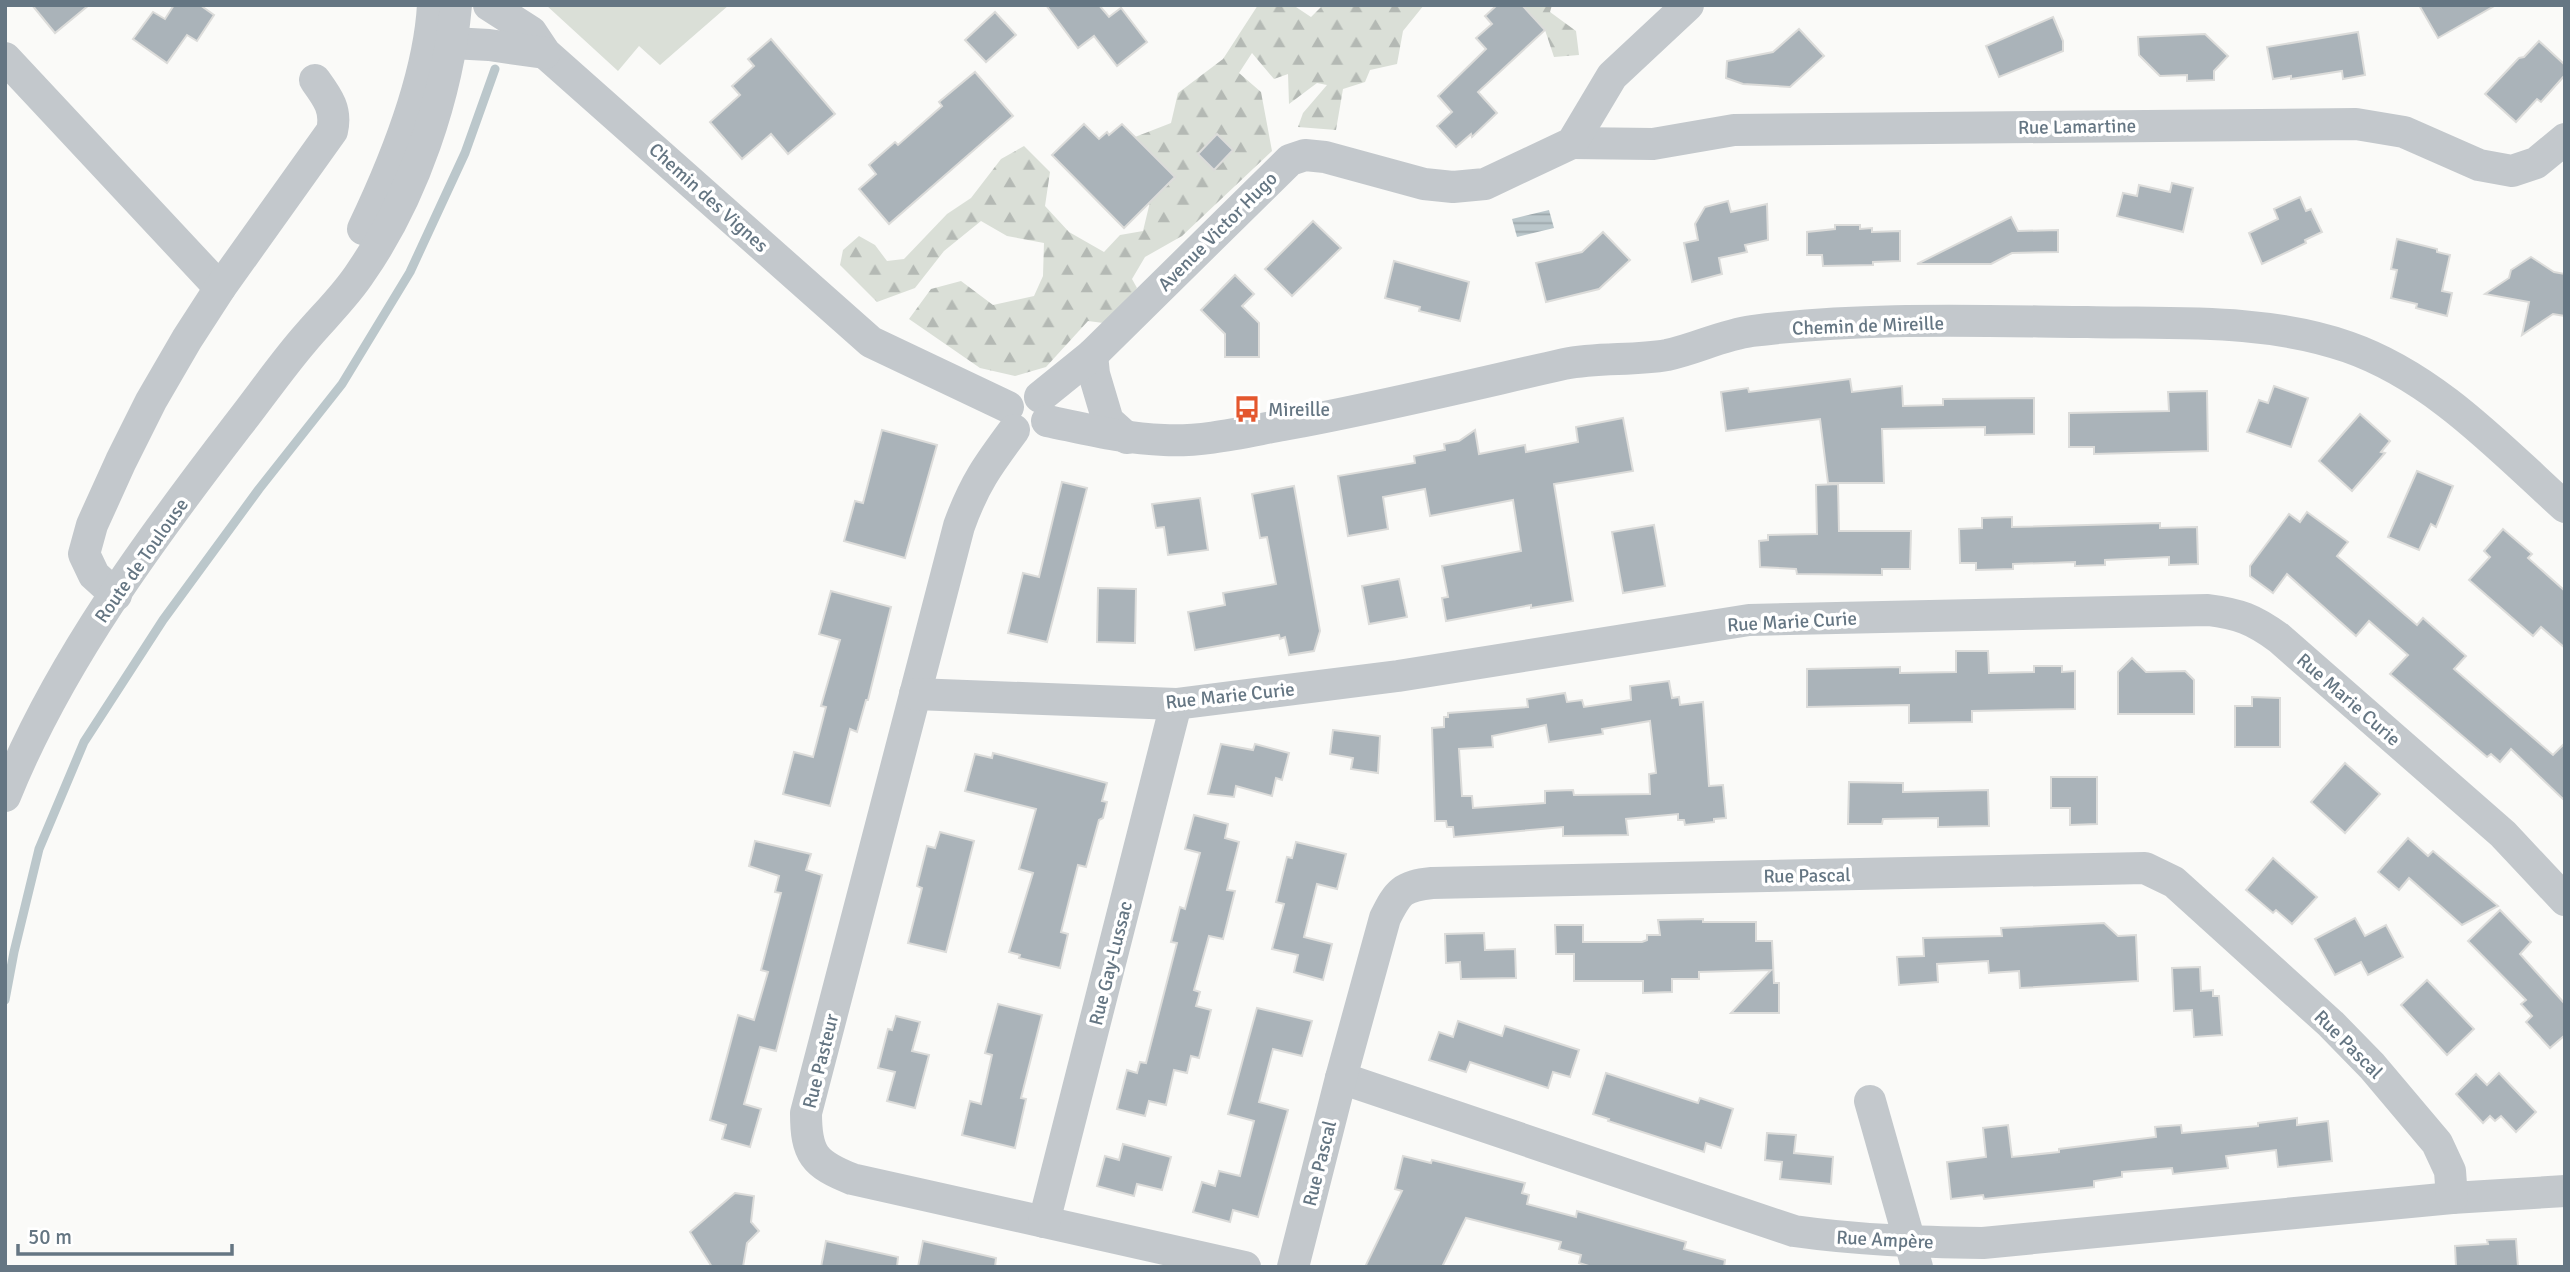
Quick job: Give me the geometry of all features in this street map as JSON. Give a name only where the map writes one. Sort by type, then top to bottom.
[{"type":"street","name":"Chemin des Vignes","points":[[489,5],[531,32],[545,53],[872,342],[1011,418]]},
{"type":"street","points":[[1572,143],[1612,76],[1688,5]]},
{"type":"street","name":"Route de Toulouse","points":[[6,794],[48,707],[87,639],[205,468],[302,341],[361,273],[388,226],[410,181],[428,134],[453,43],[442,8]]},
{"type":"street","name":"Route de Toulouse","points":[[302,341],[379,195],[415,97],[442,8]]},
{"type":"street","points":[[453,43],[545,53]]},
{"type":"street","points":[[5,58],[220,288]]},
{"type":"street","points":[[116,596],[94,575],[84,554],[92,525],[151,401],[220,288],[332,131],[335,117],[330,100],[316,80]]},
{"type":"street","name":"Rue Lamartine","points":[[1572,143],[1653,144],[1746,130],[2356,124],[2404,132],[2479,164],[2512,171],[2536,163],[2565,139]]},
{"type":"street","name":"Avenue Victor Hugo","points":[[1043,409],[1092,355],[1290,160],[1306,155],[1325,157],[1424,184],[1453,187],[1485,184],[1572,143]]},
{"type":"street","name":"Chemin de Mireille","points":[[1043,409],[1127,438],[1176,440],[1220,436],[1314,419],[1582,360],[1669,354],[1726,335],[1825,323],[2175,323],[2253,328],[2306,335],[2349,347],[2388,364],[2428,387],[2464,416],[2565,507]]},
{"type":"street","points":[[1092,355],[1094,374],[1108,421],[1127,438]]},
{"type":"street","points":[[915,694],[959,526],[971,492],[1011,418],[1011,401],[1021,394],[1034,394],[1043,409]]},
{"type":"street","name":"Rue Marie Curie","points":[[915,694],[1176,704],[1398,676],[1749,620],[2194,610],[2238,614],[2259,623],[2279,638],[2503,834],[2565,900]]},
{"type":"street","name":"Rue Pasteur","points":[[915,694],[806,1112],[806,1138],[814,1158],[828,1170],[852,1179],[1245,1267]]},
{"type":"street","name":"Rue Gay-Lussac","points":[[1044,1222],[1176,704]]},
{"type":"street","name":"Rue Pascal","points":[[1293,1267],[1385,918],[1396,896],[1410,885],[1432,883],[2145,868],[2174,882],[2331,1024],[2372,1066],[2437,1143],[2450,1171],[2452,1198]]},
{"type":"street","name":"Rue Ampère","points":[[1341,1078],[1794,1231],[1913,1254],[1983,1243],[2452,1198]]},
{"type":"street","points":[[1870,1101],[1913,1254]]},
{"type":"street","points":[[2452,1198],[2565,1191]]},
{"type":"green space","points":[[546,5],[729,5],[660,65],[639,46],[618,71]]},
{"type":"green space","points":[[1258,5],[1293,5],[1311,17],[1323,5],[1424,5],[1403,31],[1397,64],[1370,70],[1365,82],[1343,89],[1336,130],[1298,127],[1303,113],[1327,85],[1317,83],[1289,104],[1288,74],[1274,79],[1252,53],[1239,73],[1261,92],[1272,151],[1182,236],[1145,257],[1132,279],[1137,288],[1111,324],[1088,321],[1046,367],[1015,376],[980,368],[909,319],[931,289],[961,281],[993,305],[1034,296],[1043,276],[1044,243],[1007,236],[981,221],[944,251],[915,288],[877,302],[840,265],[843,250],[859,236],[875,245],[887,261],[904,259],[947,214],[971,198],[1001,159],[1024,146],[1050,172],[1045,206],[1069,232],[1104,252],[1120,235],[1143,231],[1150,202],[1175,178],[1135,137],[1171,123],[1178,93],[1223,59]]},
{"type":"green space","points":[[1522,5],[1552,5],[1550,12],[1576,31],[1579,55],[1554,57],[1545,30]]},
{"type":"shaded area","points":[[1549,210],[1554,228],[1517,237],[1512,219]]},
{"type":"building","points":[[32,5],[89,5],[55,33]]},
{"type":"building","points":[[174,5],[200,5],[214,15],[197,41],[187,35],[167,63],[133,39],[153,12],[165,19]]},
{"type":"building","points":[[1046,5],[1099,5],[1109,17],[1121,8],[1147,42],[1117,66],[1094,36],[1078,48]]},
{"type":"building","points":[[1497,5],[1522,5],[1545,30],[1478,92],[1497,113],[1472,137],[1471,134],[1456,147],[1437,126],[1452,112],[1438,96],[1486,49],[1476,38],[1492,24],[1485,16]]},
{"type":"building","points":[[2419,5],[2496,5],[2438,38]]},
{"type":"building","points":[[995,12],[1016,35],[986,62],[965,40]]},
{"type":"building","points":[[2053,17],[2063,41],[2063,51],[1999,77],[1986,46]]},
{"type":"building","points":[[1799,29],[1824,56],[1790,87],[1743,84],[1726,78],[1727,61],[1773,52]]},
{"type":"building","points":[[2358,32],[2365,75],[2343,79],[2342,71],[2273,79],[2267,47]]},
{"type":"building","points":[[2205,34],[2228,56],[2214,71],[2214,80],[2187,81],[2187,75],[2160,76],[2139,55],[2138,37]]},
{"type":"building","points":[[771,39],[835,114],[788,154],[771,134],[742,159],[710,122],[740,95],[732,86],[754,66],[748,59]]},
{"type":"building","points":[[2539,41],[2565,65],[2565,75],[2541,102],[2537,99],[2516,122],[2485,94]]},
{"type":"building","points":[[975,72],[1013,116],[889,224],[859,189],[876,174],[869,165],[895,142],[898,145],[942,106],[939,102]]},
{"type":"building","points":[[1084,124],[1099,139],[1107,132],[1109,135],[1122,124],[1175,177],[1124,228],[1052,155]]},
{"type":"building","points":[[1217,134],[1233,150],[1214,170],[1198,154]]},
{"type":"building","points":[[2172,183],[2193,188],[2183,232],[2117,216],[2123,193],[2137,196],[2139,185],[2170,192]]},
{"type":"building","points":[[2300,197],[2306,211],[2311,209],[2322,232],[2305,240],[2306,243],[2262,264],[2249,233],[2278,219],[2274,209]]},
{"type":"building","points":[[1728,201],[1731,212],[1767,204],[1768,240],[1745,245],[1747,252],[1719,258],[1722,274],[1692,282],[1684,243],[1698,240],[1695,224],[1705,207]]},
{"type":"building","points":[[2011,217],[2018,231],[2058,230],[2058,252],[2012,253],[1991,264],[1917,264]]},
{"type":"building","points":[[1313,221],[1341,248],[1292,296],[1265,269]]},
{"type":"building","points":[[1835,225],[1860,225],[1860,229],[1872,228],[1872,232],[1900,231],[1900,261],[1873,262],[1873,265],[1823,266],[1822,255],[1807,255],[1807,232],[1835,229]]},
{"type":"building","points":[[1603,232],[1630,260],[1599,289],[1546,302],[1536,263],[1582,252]]},
{"type":"building","points":[[2397,239],[2450,255],[2442,291],[2452,293],[2447,316],[2416,308],[2417,304],[2391,298],[2397,270],[2391,269]]},
{"type":"building","points":[[2531,257],[2554,272],[2565,274],[2565,316],[2553,314],[2522,335],[2529,302],[2485,294],[2509,278],[2511,270]]},
{"type":"building","points":[[1394,261],[1469,282],[1460,321],[1419,311],[1420,307],[1385,298]]},
{"type":"building","points":[[1235,275],[1254,294],[1242,306],[1259,323],[1259,357],[1225,357],[1225,334],[1201,310]]},
{"type":"building","points":[[1850,379],[1852,392],[1902,386],[1903,406],[1943,405],[1943,399],[2034,398],[2034,434],[1985,435],[1985,427],[1882,429],[1884,483],[1828,483],[1820,419],[1726,431],[1721,392],[1748,388],[1749,392]]},
{"type":"building","points":[[2274,386],[2308,398],[2291,447],[2247,432],[2259,400],[2268,403]]},
{"type":"building","points":[[2207,391],[2208,451],[2094,454],[2094,447],[2069,447],[2069,413],[2169,411],[2168,392]]},
{"type":"building","points":[[2360,414],[2390,441],[2381,452],[2385,453],[2352,491],[2319,461]]},
{"type":"building","points":[[1623,418],[1633,471],[1554,484],[1573,601],[1531,608],[1531,605],[1446,621],[1442,598],[1448,597],[1442,566],[1521,551],[1513,500],[1430,516],[1425,489],[1383,497],[1388,529],[1348,536],[1338,476],[1415,463],[1414,456],[1445,450],[1444,444],[1459,441],[1475,430],[1479,454],[1525,445],[1526,452],[1578,442],[1576,427]]},
{"type":"building","points":[[882,430],[937,445],[905,558],[844,541],[855,501],[863,503]]},
{"type":"building","points":[[2417,471],[2453,486],[2436,527],[2431,524],[2419,550],[2388,537]]},
{"type":"building","points":[[1062,482],[1087,488],[1047,642],[1008,633],[1023,573],[1039,577]]},
{"type":"building","points":[[1838,484],[1839,531],[1911,531],[1910,569],[1882,569],[1882,575],[1797,574],[1796,569],[1760,567],[1759,541],[1768,540],[1768,535],[1817,534],[1816,485]]},
{"type":"building","points":[[1294,486],[1320,631],[1314,651],[1289,655],[1285,637],[1280,639],[1279,635],[1195,650],[1188,612],[1225,605],[1223,593],[1276,584],[1267,537],[1260,538],[1252,494]]},
{"type":"building","points":[[1200,498],[1208,550],[1168,555],[1164,527],[1156,528],[1152,504]]},
{"type":"building","points":[[2307,512],[2348,542],[2337,556],[2417,625],[2423,618],[2466,656],[2454,669],[2553,755],[2565,743],[2565,801],[2511,749],[2500,762],[2491,754],[2487,757],[2390,674],[2408,655],[2369,621],[2356,636],[2287,574],[2273,593],[2250,576],[2250,566],[2289,514],[2300,522]]},
{"type":"building","points":[[2012,517],[2012,527],[2160,523],[2160,528],[2197,527],[2198,564],[2169,565],[2169,557],[2105,560],[2105,565],[2075,566],[2075,562],[2013,564],[2013,569],[1976,570],[1976,563],[1960,563],[1959,529],[1982,528],[1982,518]]},
{"type":"building","points":[[1654,525],[1665,586],[1623,593],[1612,532]]},
{"type":"building","points":[[2503,529],[2532,554],[2528,558],[2565,591],[2565,648],[2541,627],[2533,636],[2469,580],[2490,557],[2484,551]]},
{"type":"building","points":[[1399,579],[1407,617],[1369,624],[1362,586]]},
{"type":"building","points":[[1098,588],[1136,589],[1135,643],[1097,642]]},
{"type":"building","points":[[831,591],[891,607],[868,700],[857,732],[850,729],[830,806],[783,794],[794,752],[813,757],[826,707],[821,706],[840,640],[819,634]]},
{"type":"building","points":[[1956,651],[1988,651],[1989,673],[2034,672],[2034,666],[2062,666],[2062,672],[2075,671],[2075,709],[1972,711],[1972,722],[1909,723],[1909,705],[1807,707],[1807,669],[1900,667],[1900,673],[1956,672]]},
{"type":"building","points":[[2132,658],[2146,672],[2185,671],[2194,680],[2194,714],[2118,714],[2118,672]]},
{"type":"building","points":[[1669,681],[1672,698],[1679,697],[1680,705],[1703,702],[1709,786],[1723,785],[1726,818],[1685,825],[1684,820],[1678,820],[1678,814],[1626,819],[1628,835],[1563,836],[1563,827],[1454,837],[1453,827],[1447,827],[1446,821],[1435,821],[1432,728],[1444,727],[1444,717],[1448,717],[1448,713],[1528,707],[1527,699],[1565,693],[1567,702],[1582,700],[1584,707],[1631,700],[1630,686]],"holes":[[[1650,721],[1656,773],[1649,774],[1650,794],[1574,795],[1573,790],[1545,791],[1545,803],[1473,808],[1472,796],[1462,796],[1459,749],[1493,747],[1492,736],[1546,725],[1549,742],[1603,734],[1602,729]]]},
{"type":"building","points":[[2252,697],[2280,698],[2280,747],[2235,747],[2235,706],[2252,706]]},
{"type":"building","points":[[1333,730],[1380,736],[1378,773],[1351,769],[1353,758],[1330,754]]},
{"type":"building","points":[[1221,744],[1253,750],[1255,744],[1289,753],[1282,780],[1276,778],[1272,796],[1236,786],[1234,797],[1208,794]]},
{"type":"building","points":[[993,753],[1107,783],[1102,801],[1107,802],[1103,818],[1099,820],[1086,867],[1078,865],[1061,932],[1068,934],[1060,968],[1019,958],[1020,955],[1009,952],[1033,873],[1019,869],[1036,809],[965,791],[975,754],[992,758]]},
{"type":"building","points":[[2345,763],[2380,794],[2345,833],[2311,802]]},
{"type":"building","points":[[2051,777],[2097,777],[2097,824],[2070,825],[2070,808],[2051,808]]},
{"type":"building","points":[[1849,782],[1903,783],[1903,792],[1988,790],[1989,826],[1938,827],[1938,818],[1883,819],[1882,824],[1848,824]]},
{"type":"building","points":[[1194,815],[1228,824],[1225,838],[1239,842],[1227,890],[1235,891],[1223,939],[1209,936],[1194,990],[1200,992],[1196,1006],[1211,1010],[1199,1058],[1191,1056],[1187,1073],[1174,1070],[1166,1105],[1149,1101],[1145,1116],[1117,1109],[1127,1070],[1137,1073],[1140,1062],[1146,1063],[1177,943],[1171,942],[1180,907],[1185,909],[1200,853],[1185,849]]},
{"type":"building","points":[[940,832],[974,841],[946,952],[908,943],[922,888],[917,886],[927,846],[935,848]]},
{"type":"building","points":[[2408,838],[2428,856],[2433,851],[2498,906],[2462,925],[2409,878],[2399,890],[2378,872]]},
{"type":"building","points":[[755,841],[811,854],[806,870],[822,875],[776,1051],[760,1047],[744,1104],[761,1109],[750,1147],[722,1139],[726,1125],[710,1120],[738,1015],[754,1020],[768,972],[761,970],[781,893],[775,892],[779,876],[749,866]]},
{"type":"building","points":[[1296,842],[1346,854],[1337,889],[1317,884],[1304,937],[1332,944],[1323,980],[1294,972],[1298,955],[1272,949],[1284,904],[1276,902],[1287,857],[1292,858]]},
{"type":"building","points":[[2273,858],[2317,897],[2292,924],[2276,910],[2273,913],[2246,890]]},
{"type":"building","points":[[2500,910],[2531,942],[2520,954],[2565,1004],[2565,1035],[2550,1048],[2526,1022],[2532,1016],[2521,1004],[2526,1000],[2468,941]]},
{"type":"building","points":[[2355,918],[2365,936],[2386,925],[2403,957],[2368,975],[2361,962],[2335,975],[2315,939]]},
{"type":"building","points":[[1703,919],[1703,922],[1756,922],[1756,941],[1772,941],[1774,983],[1779,983],[1779,1013],[1731,1013],[1771,970],[1699,972],[1699,979],[1672,979],[1672,992],[1643,993],[1643,981],[1574,981],[1574,954],[1556,954],[1555,925],[1583,925],[1583,942],[1642,942],[1647,940],[1647,935],[1660,935],[1658,920]]},
{"type":"building","points":[[2104,923],[2118,936],[2136,935],[2138,981],[2020,988],[2019,971],[1989,973],[1988,961],[1937,964],[1938,982],[1899,985],[1897,957],[1924,956],[1923,938],[2002,936],[2001,928]]},
{"type":"building","points":[[1484,933],[1485,950],[1515,949],[1516,978],[1461,979],[1460,962],[1446,963],[1445,934]]},
{"type":"building","points":[[2200,967],[2201,991],[2213,990],[2213,996],[2219,996],[2222,1035],[2194,1037],[2192,1010],[2174,1011],[2172,968]]},
{"type":"building","points":[[2427,980],[2474,1029],[2447,1055],[2401,1005]]},
{"type":"building","points":[[998,1004],[1042,1015],[1021,1098],[1026,1099],[1015,1148],[962,1135],[970,1101],[981,1104],[992,1055],[985,1053]]},
{"type":"building","points":[[1257,1008],[1312,1021],[1302,1056],[1273,1049],[1259,1102],[1288,1110],[1258,1217],[1233,1210],[1230,1222],[1193,1212],[1202,1182],[1215,1186],[1219,1171],[1240,1176],[1254,1121],[1228,1114]]},
{"type":"building","points":[[896,1016],[920,1022],[912,1051],[929,1055],[915,1108],[887,1101],[895,1072],[878,1068],[888,1029],[892,1030]]},
{"type":"building","points":[[1458,1021],[1502,1036],[1505,1026],[1579,1050],[1570,1077],[1553,1072],[1548,1088],[1470,1062],[1466,1072],[1429,1060],[1439,1032],[1453,1037]]},
{"type":"building","points":[[1606,1073],[1698,1103],[1700,1098],[1733,1109],[1721,1148],[1706,1143],[1704,1152],[1593,1114]]},
{"type":"building","points":[[2499,1073],[2536,1112],[2516,1132],[2501,1116],[2495,1121],[2490,1116],[2483,1123],[2456,1094],[2476,1074],[2487,1085]]},
{"type":"building","points":[[2297,1118],[2297,1125],[2328,1121],[2332,1161],[2278,1167],[2276,1150],[2226,1156],[2228,1168],[2173,1174],[2172,1168],[2122,1172],[2122,1177],[2094,1181],[2094,1187],[1984,1199],[1983,1195],[1951,1199],[1947,1162],[1986,1157],[1983,1128],[2008,1125],[2012,1157],[2156,1137],[2155,1127],[2181,1125],[2182,1133],[2258,1126],[2258,1123]]},
{"type":"building","points":[[1767,1133],[1796,1135],[1794,1153],[1833,1157],[1831,1184],[1780,1179],[1782,1162],[1765,1160]]},
{"type":"building","points":[[1123,1144],[1171,1157],[1162,1190],[1137,1184],[1134,1196],[1097,1186],[1105,1156],[1119,1160]]},
{"type":"building","points":[[1403,1156],[1431,1163],[1432,1160],[1525,1183],[1522,1193],[1529,1195],[1527,1204],[1576,1217],[1577,1211],[1686,1242],[1684,1249],[1725,1260],[1724,1267],[1592,1267],[1579,1263],[1581,1255],[1559,1249],[1561,1242],[1466,1218],[1442,1267],[1365,1267],[1402,1191],[1395,1189]]},
{"type":"building","points":[[735,1193],[754,1196],[751,1222],[759,1231],[747,1243],[743,1267],[712,1267],[690,1232]]},
{"type":"building","points":[[2516,1239],[2518,1267],[2456,1267],[2455,1246],[2488,1244],[2487,1240]]},
{"type":"building","points":[[826,1241],[898,1257],[897,1267],[821,1267]]},
{"type":"building","points":[[923,1241],[996,1258],[995,1267],[918,1267]]},
{"type":"waterway","points":[[5,1000],[39,849],[84,742],[163,620],[259,489],[342,384],[410,272],[465,153],[495,69]]},
{"type":"place","name":"Mireille","points":[[1247,409]]}]
